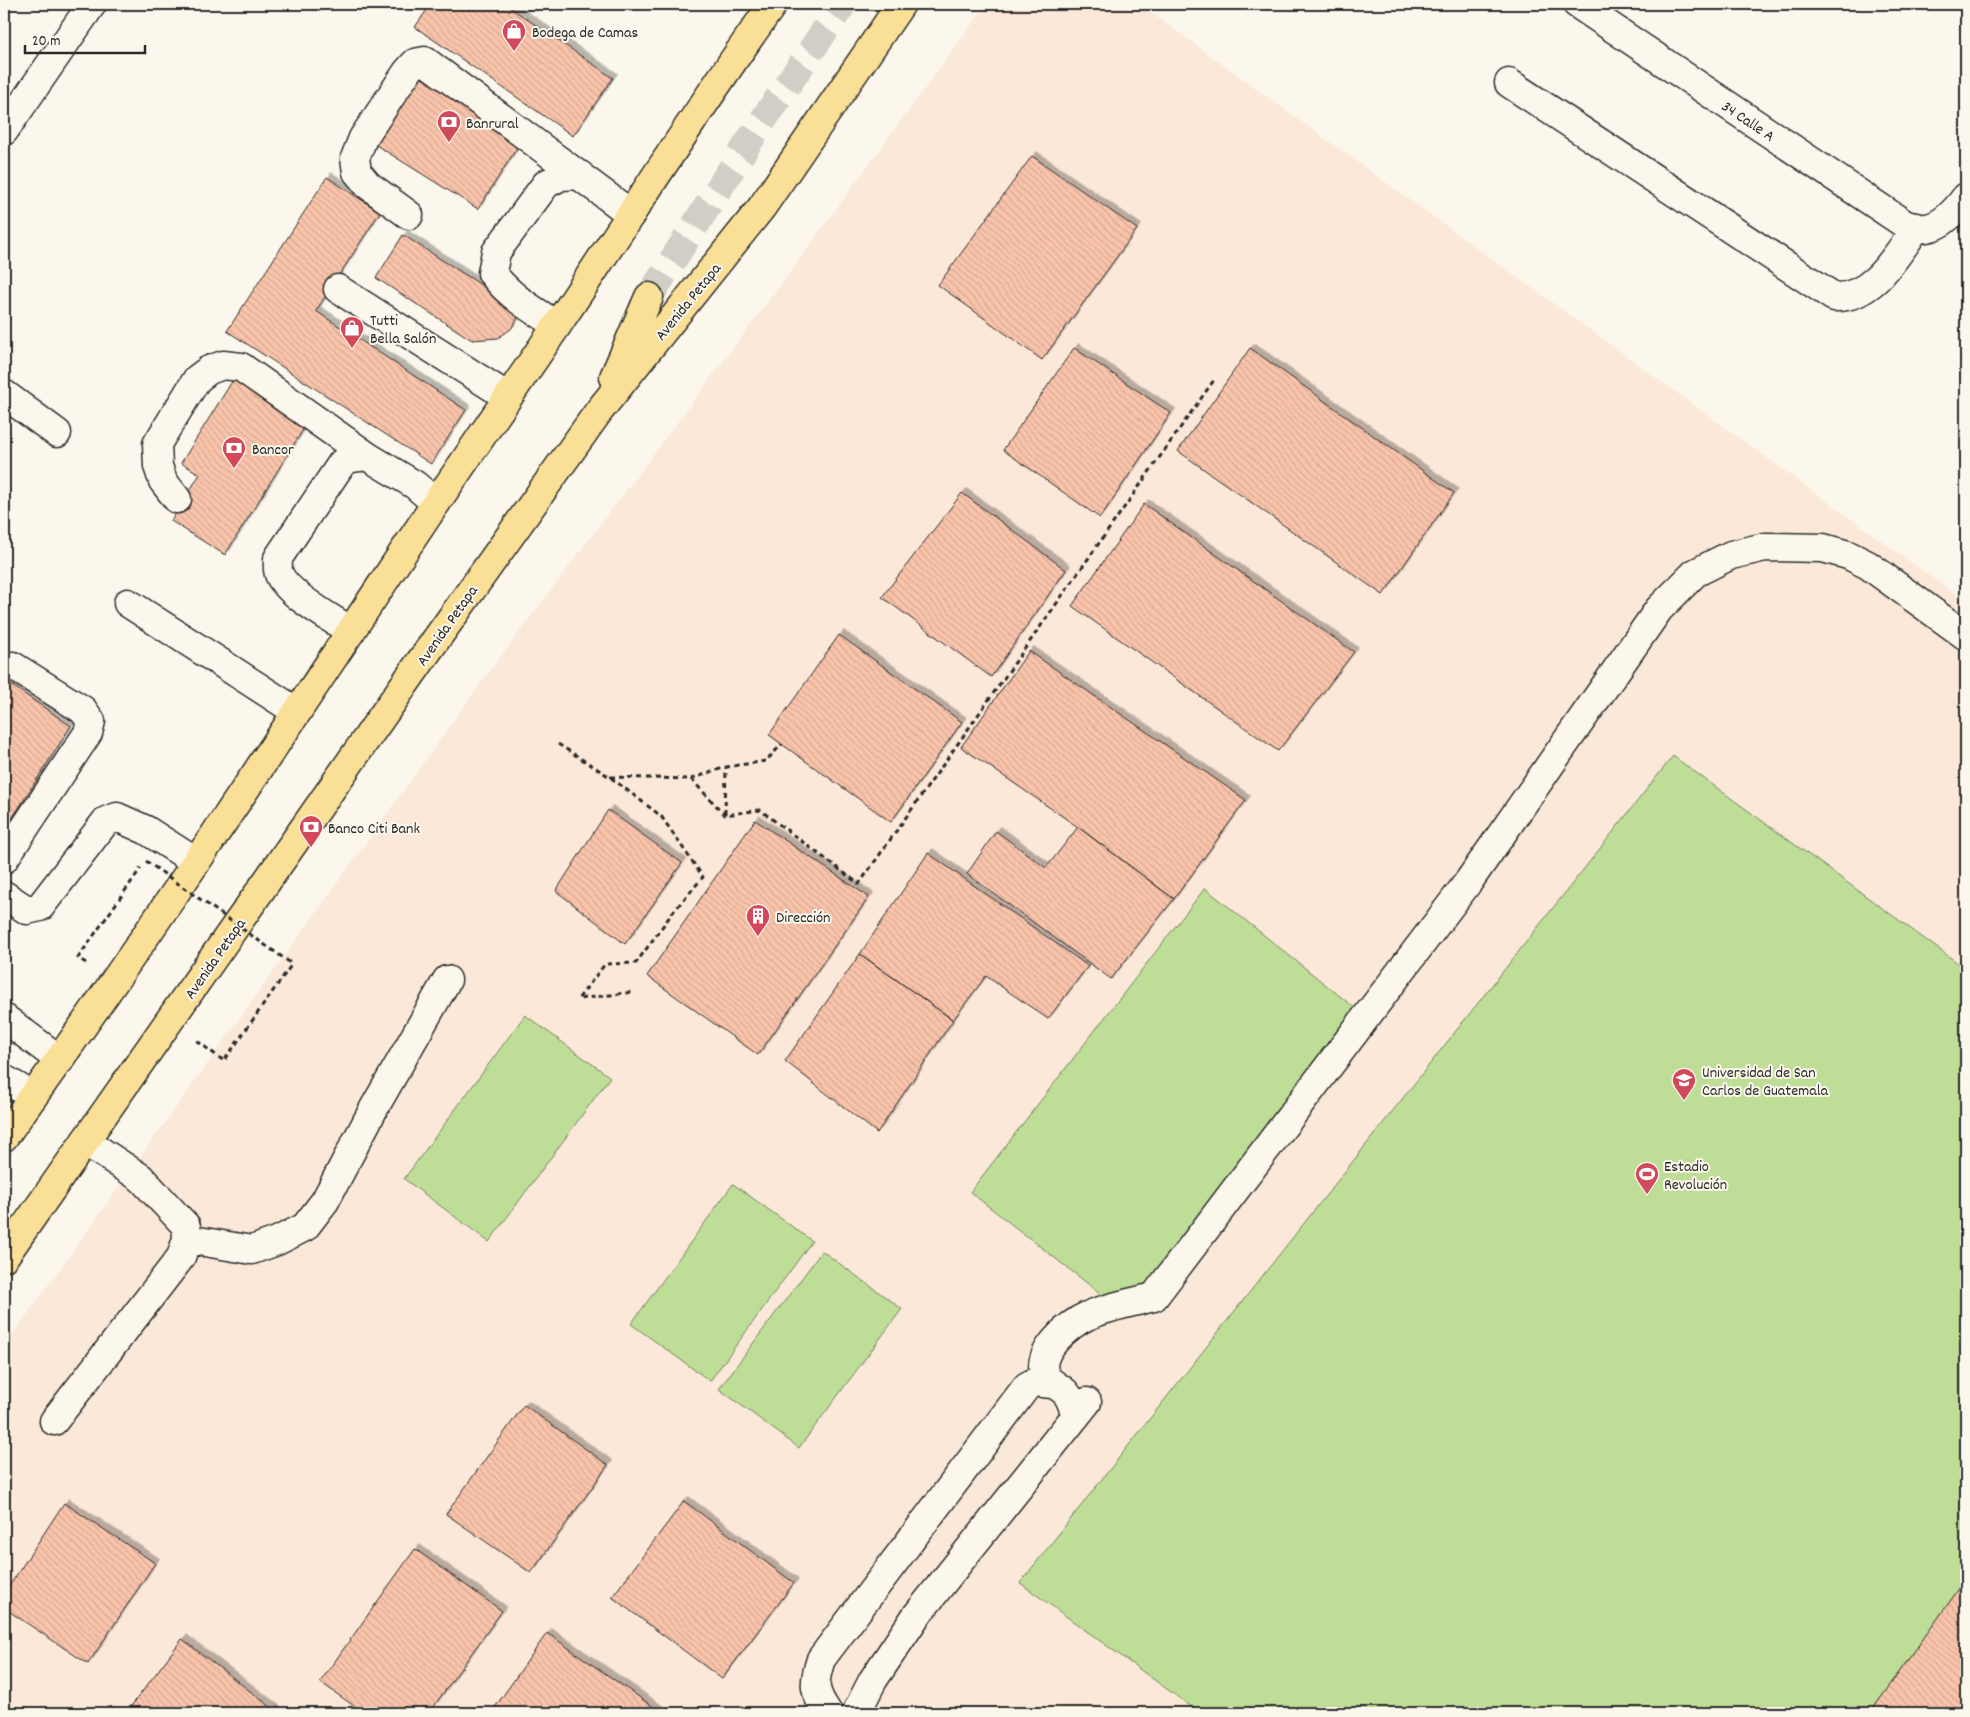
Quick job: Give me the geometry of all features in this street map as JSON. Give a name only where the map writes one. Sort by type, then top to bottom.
[{"type":"main road","points":[[4,1137],[60,1060],[196,862],[557,325],[722,75],[773,4]]},
{"type":"main road","points":[[722,75],[792,4]]},
{"type":"main road","name":"Avenida Petapa","points":[[4,1257],[419,663],[599,410],[762,207],[901,4]]},
{"type":"main road","points":[[599,410],[649,297]]},
{"type":"street","points":[[4,131],[92,4]]},
{"type":"street","name":"34 Calle A","points":[[1576,4],[1892,216],[1906,225],[1921,228]]},
{"type":"street","points":[[409,215],[368,184],[357,172],[355,158],[363,138],[415,62],[424,61],[436,68],[631,214]]},
{"type":"street","points":[[1509,83],[1834,297],[1845,298],[1856,294],[1887,268],[1921,228],[1942,222],[1957,209],[1966,197]]},
{"type":"street","points":[[557,325],[527,306],[503,287],[492,273],[496,252],[546,184],[561,176],[580,175]]},
{"type":"street","points":[[338,289],[508,397]]},
{"type":"street","points":[[177,499],[163,481],[158,466],[157,444],[197,379],[209,370],[223,365],[241,367],[367,456],[415,486],[436,503]]},
{"type":"street","points":[[4,394],[57,432]]},
{"type":"street","points":[[351,631],[286,586],[278,572],[278,558],[342,463],[351,458],[367,456]]},
{"type":"street","points":[[1052,1384],[1045,1374],[1042,1363],[1050,1346],[1062,1334],[1086,1316],[1154,1297],[1469,881],[1659,609],[1695,574],[1731,555],[1765,547],[1823,548],[1848,555],[1868,565],[1966,636]]},
{"type":"street","points":[[128,603],[297,712]]},
{"type":"street","points":[[4,666],[13,666],[83,710],[90,721],[88,733],[4,859]]},
{"type":"street","points":[[4,895],[27,910],[40,907],[106,821],[117,816],[146,830],[196,862]]},
{"type":"street","points":[[187,1239],[252,1250],[277,1241],[306,1227],[325,1201],[373,1110],[447,980]]},
{"type":"street","points":[[4,1018],[60,1060]]},
{"type":"street","points":[[4,1079],[33,1096]]},
{"type":"street","points":[[54,1421],[181,1257],[187,1239],[186,1226],[140,1178],[86,1141]]},
{"type":"street","points":[[828,1713],[817,1697],[814,1681],[821,1659],[1027,1386],[1035,1382],[1052,1384],[1064,1390],[1072,1402],[1082,1407],[916,1616],[873,1680],[856,1713]]},
{"type":"path","points":[[725,815],[760,810],[859,884],[1214,380]]},
{"type":"path","points":[[558,744],[610,777],[661,816],[703,877],[673,912],[636,963],[605,964],[578,999],[634,992]]},
{"type":"path","points":[[610,777],[691,779],[726,767],[766,761],[782,744]]},
{"type":"path","points":[[725,815],[726,767]]},
{"type":"path","points":[[691,779],[725,815]]},
{"type":"path","points":[[78,958],[146,861],[292,964],[224,1060]]},
{"type":"shaded area","points":[[987,4],[1139,4],[1966,602],[1966,1713],[4,1713],[4,1347],[475,691],[762,310]]},
{"type":"green space","name":"Estadio Revolución","points":[[1673,756],[1966,969],[1966,1713],[1200,1713],[1020,1583]]},
{"type":"green space","points":[[1205,888],[1361,1013],[1128,1315],[970,1192]]},
{"type":"green space","points":[[525,1015],[610,1077],[489,1242],[404,1179]]},
{"type":"green space","points":[[733,1184],[812,1241],[710,1381],[631,1324]]},
{"type":"green space","points":[[822,1251],[902,1309],[799,1448],[719,1389]]},
{"type":"building","name":"Bodega de Camas","points":[[431,4],[505,4],[613,78],[573,136],[415,27]]},
{"type":"building","name":"Banrural","points":[[420,77],[522,140],[478,209],[376,145]]},
{"type":"building","points":[[1032,156],[1137,229],[1042,360],[938,285]]},
{"type":"building","points":[[327,177],[380,212],[316,311],[466,410],[431,464],[227,331]]},
{"type":"building","points":[[403,235],[522,311],[511,329],[498,338],[472,340],[376,278]]},
{"type":"building","points":[[1074,348],[1171,413],[1100,518],[1003,450]]},
{"type":"building","points":[[1250,348],[1454,493],[1383,595],[1178,451]]},
{"type":"building","name":"Bancor","points":[[233,380],[306,425],[225,555],[171,521],[200,474],[181,463]]},
{"type":"building","points":[[962,493],[1066,570],[991,677],[882,597]]},
{"type":"building","points":[[1144,504],[1354,652],[1278,751],[1072,606]]},
{"type":"building","points":[[839,635],[962,722],[891,822],[769,735]]},
{"type":"building","points":[[1029,651],[1246,800],[1174,899],[1078,827],[961,747]]},
{"type":"building","points":[[4,680],[71,726],[4,831]]},
{"type":"building","points":[[608,810],[682,863],[625,944],[556,891]]},
{"type":"building","name":"Dirección","points":[[755,820],[869,897],[758,1055],[647,976]]},
{"type":"building","points":[[1078,827],[1174,899],[1111,979],[967,874],[996,831],[1046,868]]},
{"type":"building","points":[[928,853],[1088,966],[1048,1019],[986,976],[953,1020],[860,954]]},
{"type":"building","points":[[860,954],[953,1020],[877,1133],[785,1061]]},
{"type":"building","points":[[524,1405],[608,1465],[531,1573],[446,1514]]},
{"type":"building","points":[[684,1501],[794,1583],[722,1679],[612,1597]]},
{"type":"building","points":[[64,1503],[155,1563],[88,1664],[4,1608],[4,1594]]},
{"type":"building","points":[[415,1549],[502,1611],[429,1713],[364,1713],[320,1682]]},
{"type":"building","points":[[1966,1579],[1966,1713],[1870,1713]]},
{"type":"building","points":[[547,1633],[662,1713],[491,1713]]},
{"type":"building","points":[[182,1639],[276,1711],[275,1713],[126,1713]]},
{"type":"tunnel","points":[[649,297],[759,126],[843,4]]},
{"type":"place","name":"Bodega de Camas","points":[[514,52]]},
{"type":"place","name":"Banrural","points":[[449,143]]},
{"type":"place","name":"Tutti Bella Salón","points":[[352,349]]},
{"type":"place","name":"Bancor","points":[[234,469]]},
{"type":"place","name":"Banco Citi Bank","points":[[311,848]]},
{"type":"place","name":"Dirección","points":[[758,937]]},
{"type":"place","name":"Universidad de San Carlos de Guatemala","points":[[1684,1101]]},
{"type":"place","name":"Estadio Revolución","points":[[1647,1195]]}]
